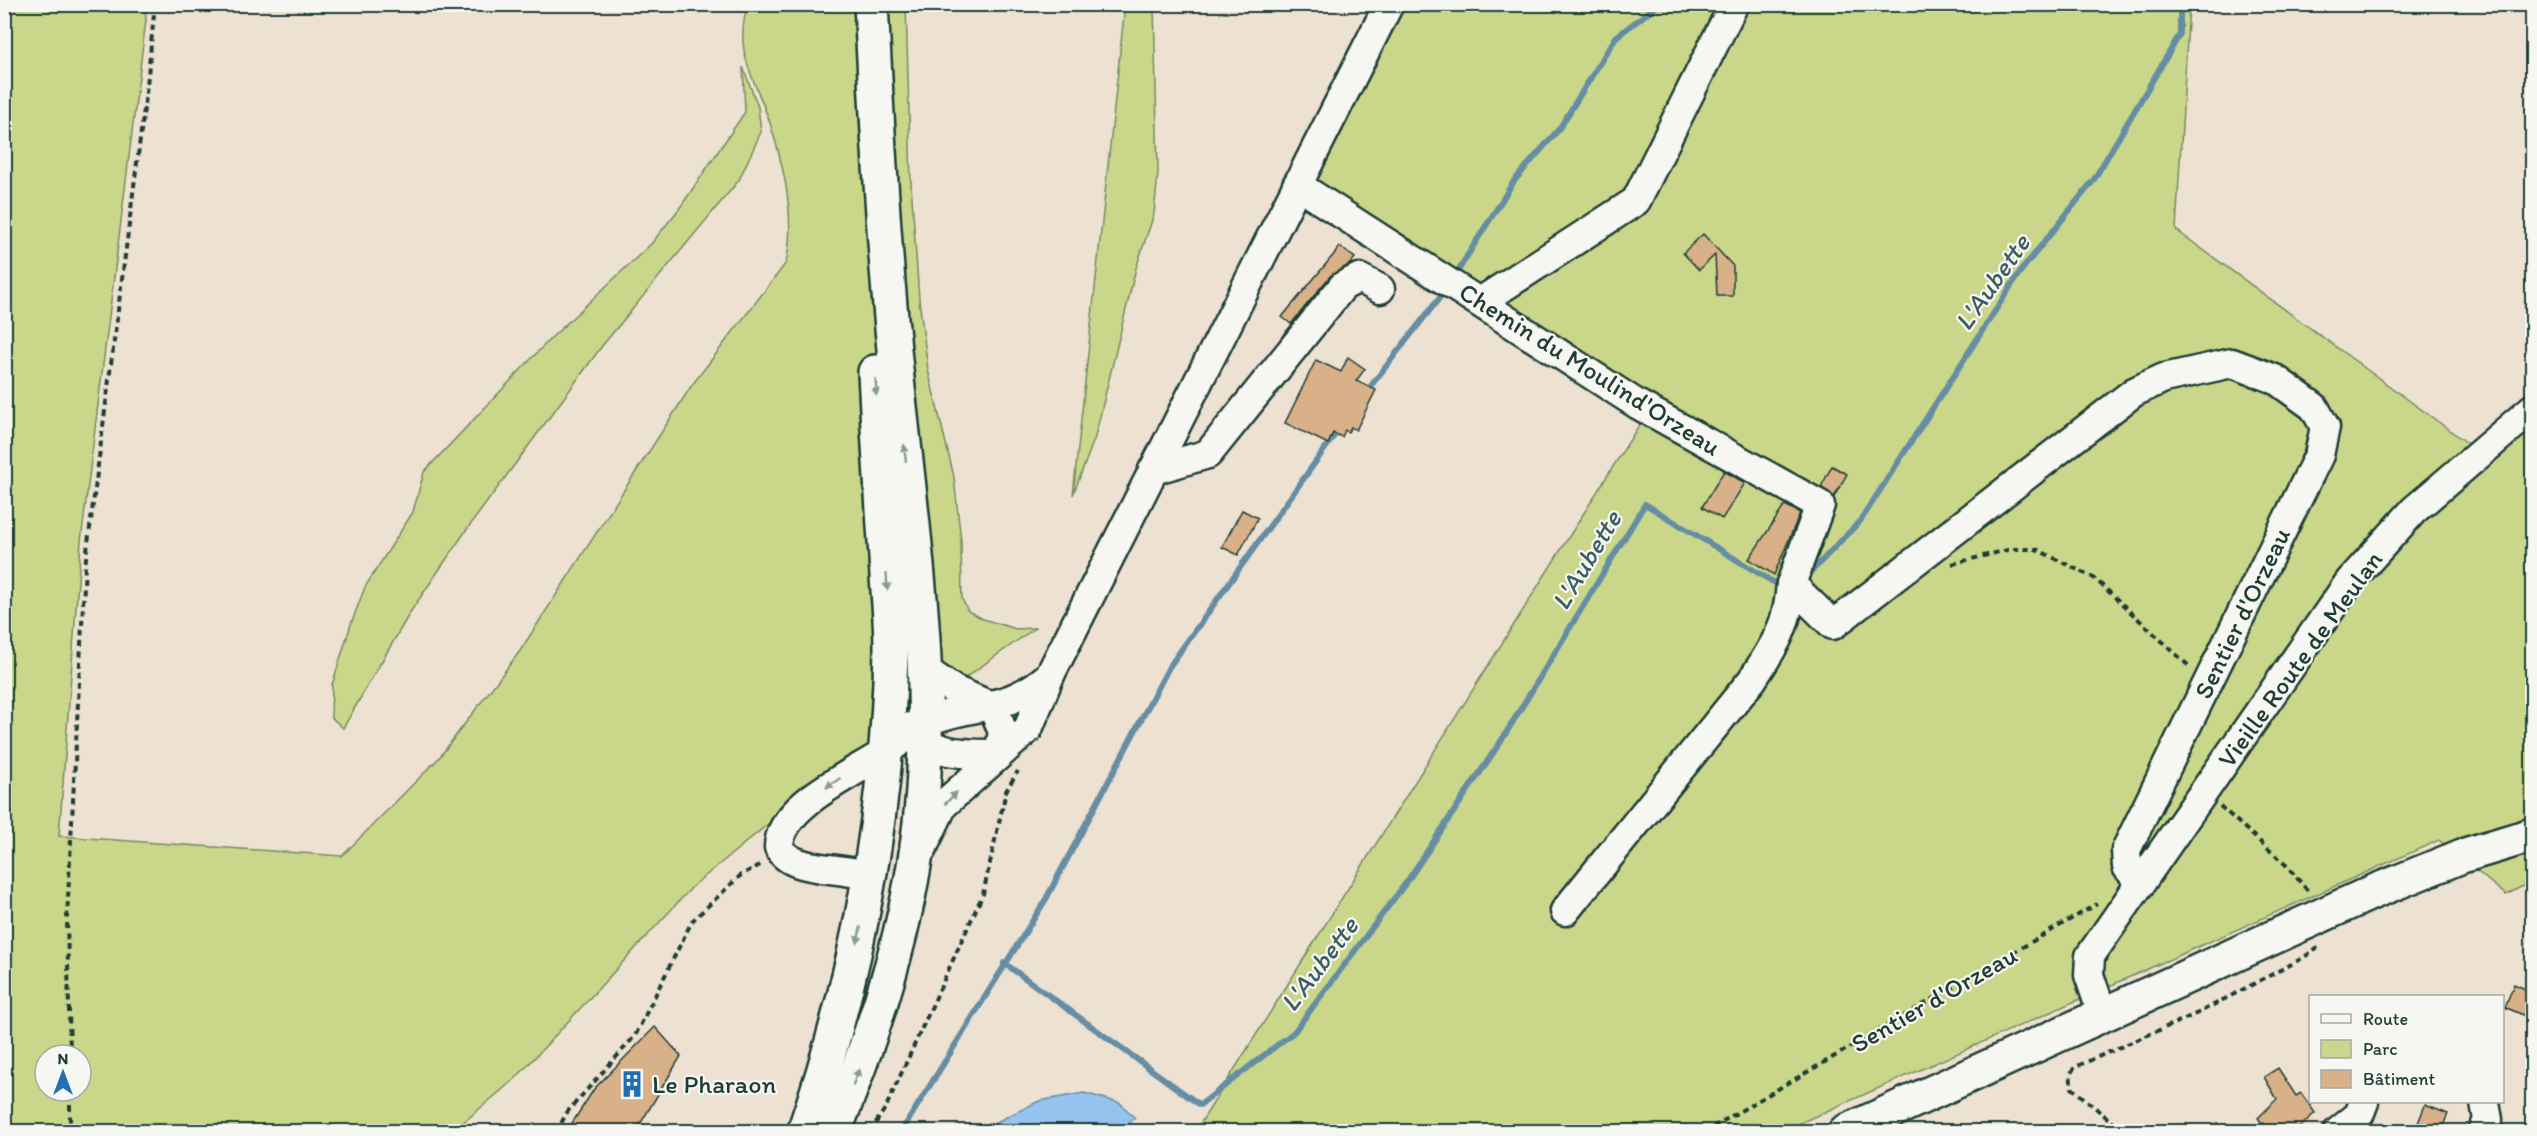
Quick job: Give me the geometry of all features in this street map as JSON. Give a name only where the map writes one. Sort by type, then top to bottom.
[{"type":"main road","points":[[804,1131],[842,1011],[870,877],[884,754],[891,647],[855,4]]},
{"type":"main road","points":[[834,1131],[877,1018],[897,945],[914,867],[920,824],[920,731],[925,670],[923,626],[887,281],[871,4]]},
{"type":"main road","points":[[1845,1131],[2103,1017],[2373,892],[2462,856],[2532,835]]},
{"type":"street","points":[[914,867],[939,810],[1011,758],[1029,729],[1050,675],[1389,4]]},
{"type":"street","points":[[1480,302],[1636,201],[1734,4]]},
{"type":"street","name":"Chemin du Moulind'Orzeau","points":[[1297,185],[1637,404],[1820,505],[1792,581]]},
{"type":"street","points":[[1153,470],[1208,454],[1343,286],[1359,278],[1380,289]]},
{"type":"street","name":"Sentier d'Orzeau","points":[[1792,581],[1833,625],[2134,392],[2164,378],[2232,363],[2275,379],[2314,407],[2325,427],[2319,455],[2126,850],[2127,867],[2141,883]]},
{"type":"street","name":"Vieille Route de Meulan","points":[[2103,1017],[2089,975],[2090,956],[2350,581],[2414,510],[2532,409]]},
{"type":"street","points":[[1565,911],[1752,680],[1773,648],[1789,612],[1792,581]]},
{"type":"street","points":[[891,647],[897,656],[898,695],[902,713],[920,731],[942,750],[960,754],[1011,758]]},
{"type":"street","points":[[925,670],[954,690],[993,707],[1011,758]]},
{"type":"street","points":[[870,877],[844,870],[803,865],[787,859],[781,853],[779,840],[793,816],[823,790],[920,731],[956,712],[993,707],[1024,695],[1050,675]]},
{"type":"street","points":[[2338,1131],[2359,1115],[2363,1103]]},
{"type":"street","points":[[2483,1131],[2488,1120],[2485,1103]]},
{"type":"path","points":[[70,1043],[67,918],[85,566],[147,85],[155,4]]},
{"type":"path","points":[[1946,565],[2010,549],[2036,549],[2094,578],[2208,683]]},
{"type":"path","points":[[870,1131],[886,1107],[983,894],[1011,758]]},
{"type":"path","points":[[2204,792],[2286,865],[2308,891]]},
{"type":"path","points":[[556,1131],[568,1111],[635,1036],[692,921],[741,875],[781,853]]},
{"type":"path","name":"Sentier d'Orzeau","points":[[1704,1131],[2099,903]]},
{"type":"path","points":[[2124,1131],[2072,1088],[2070,1074],[2075,1067],[2198,1013],[2303,958],[2325,941]]},
{"type":"path","points":[[70,1103],[70,1131]]},
{"type":"green space","points":[[5,5],[145,5],[146,20],[81,541],[59,836],[342,856],[438,759],[520,651],[692,385],[786,263],[790,228],[787,193],[770,123],[744,52],[744,22],[748,5],[906,5],[911,183],[919,299],[928,370],[954,477],[961,542],[962,599],[968,611],[983,619],[1016,629],[1035,628],[814,786],[693,886],[516,1078],[453,1131],[5,1132]]},
{"type":"green space","points":[[1125,5],[1154,5],[1158,173],[1154,214],[1136,268],[1095,437],[1073,495]]},
{"type":"green space","points":[[1391,5],[2189,5],[2176,230],[2470,445],[2532,420],[2532,881],[2506,895],[2439,840],[1782,1131],[1195,1132],[1648,411],[1290,199]]},
{"type":"green space","points":[[743,67],[758,107],[761,132],[739,180],[602,346],[465,532],[411,611],[343,728],[331,717],[332,685],[351,624],[365,587],[413,512],[424,472],[549,340],[651,244],[679,209],[745,112]]},
{"type":"water","points":[[1084,1093],[1120,1103],[1135,1118],[1120,1131],[978,1131],[1039,1101]]},
{"type":"building","points":[[1703,234],[1733,266],[1733,296],[1717,296],[1715,255],[1699,270],[1683,253]]},
{"type":"building","points":[[1340,247],[1355,258],[1350,264],[1330,276],[1291,324],[1282,317]]},
{"type":"building","points":[[1348,357],[1365,369],[1356,381],[1376,390],[1356,430],[1351,427],[1348,432],[1345,430],[1342,437],[1333,433],[1328,444],[1285,423],[1316,360],[1341,372]]},
{"type":"building","points":[[1832,466],[1847,474],[1834,497],[1821,487]]},
{"type":"building","points":[[1724,471],[1745,483],[1722,519],[1702,507]]},
{"type":"building","points":[[1785,505],[1800,513],[1774,575],[1749,559]]},
{"type":"building","points":[[1242,510],[1258,518],[1238,555],[1222,547]]},
{"type":"building","points":[[2514,984],[2532,992],[2532,1019],[2505,1007]]},
{"type":"building","name":"Le Pharaon","points":[[655,1027],[681,1056],[636,1131],[567,1131],[594,1089]]},
{"type":"building","points":[[2278,1068],[2296,1096],[2301,1093],[2315,1113],[2296,1131],[2269,1131],[2258,1118],[2277,1099],[2264,1077]]},
{"type":"building","points":[[2425,1105],[2448,1114],[2442,1128],[2439,1127],[2437,1131],[2415,1131]]},
{"type":"waterway","name":"L'Aubette","points":[[1459,269],[1514,181],[1559,129],[1616,37],[1659,4]]},
{"type":"waterway","name":"L'Aubette","points":[[1806,577],[1861,520],[2020,272],[2093,181],[2180,34],[2180,4]]},
{"type":"waterway","name":"L'Aubette","points":[[1366,392],[1441,296]]},
{"type":"waterway","name":"L'Aubette","points":[[901,1132],[1046,899],[1169,667],[1339,429]]},
{"type":"waterway","name":"L'Aubette","points":[[1004,963],[1200,1105],[1294,1032],[1408,880],[1503,738],[1645,504],[1773,582],[1785,581]]},
{"type":"place","name":"Le Pharaon","points":[[632,1084]]}]
